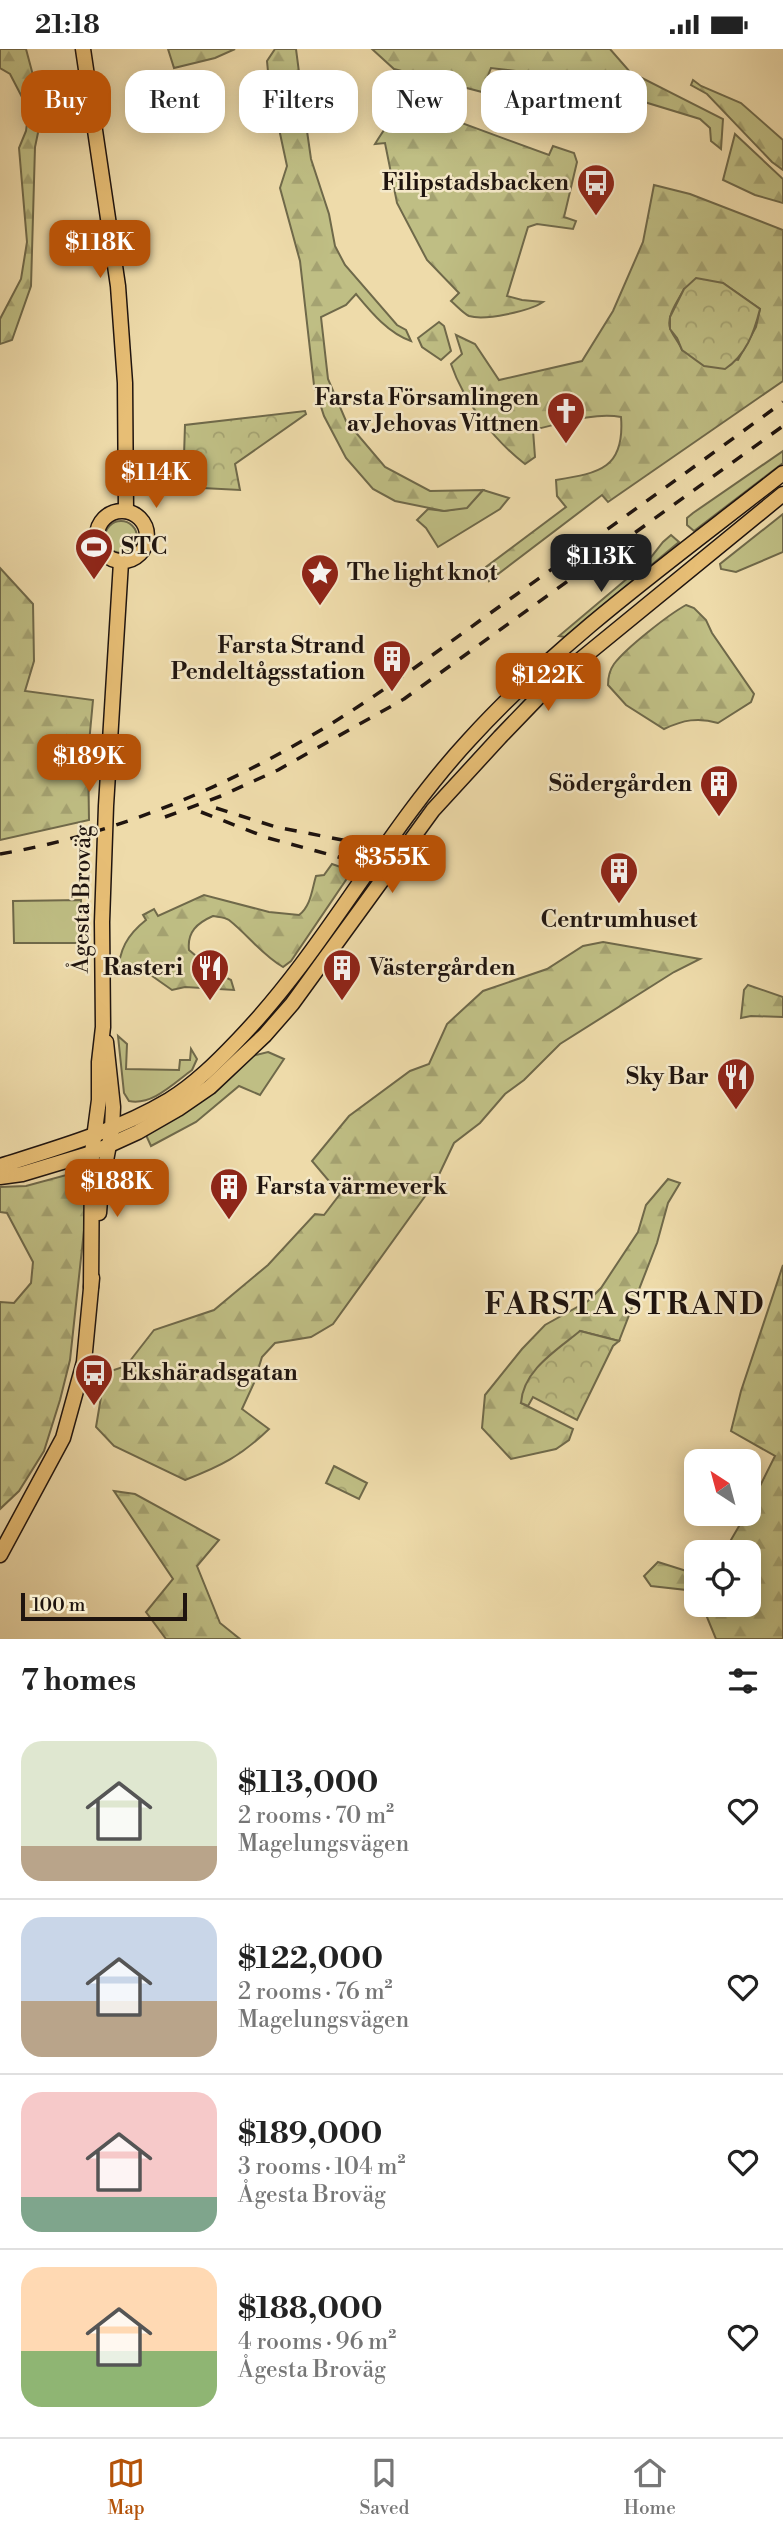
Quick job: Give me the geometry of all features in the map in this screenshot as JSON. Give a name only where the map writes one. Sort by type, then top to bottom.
[{"type":"main road","points":[[83,49],[121,314],[125,383],[126,511]]},
{"type":"main road","points":[[0,1166],[112,1129],[171,1099],[217,1062],[262,1015],[300,969],[420,799],[508,698],[559,650],[783,473]]},
{"type":"main road","points":[[0,1177],[22,1174],[92,1153],[168,1115],[210,1087],[265,1035],[313,978],[388,869],[433,810],[553,682],[783,494]]},
{"type":"main road","points":[[126,511],[138,516],[145,524],[148,540],[141,554],[133,560],[121,562],[102,552],[97,533],[101,522],[108,515],[126,511]]},
{"type":"main road","name":"Ågesta Broväg","points":[[91,1287],[92,1153],[99,1100],[103,1027],[102,909],[110,718],[121,562]]},
{"type":"main road","points":[[559,650],[574,665]]},
{"type":"main road","name":"Ågesta Broväg","points":[[0,1555],[63,1438],[84,1362],[107,1146],[112,1129],[113,1107],[103,1027]]},
{"type":"green space","points":[[0,49],[26,49],[32,70],[21,70],[21,95],[10,74],[0,68]]},
{"type":"green space","points":[[168,49],[235,49],[215,58],[174,68]]},
{"type":"green space","points":[[275,49],[296,49],[299,70],[268,70],[267,61]]},
{"type":"green space","points":[[372,49],[610,49],[628,70],[491,68],[481,70],[481,92],[467,88],[467,70],[394,69]]},
{"type":"green space","points":[[693,80],[741,103],[783,140],[783,170],[772,162],[707,94],[691,85]]},
{"type":"green space","points":[[647,81],[723,119],[721,149],[711,141],[710,128],[700,119],[647,103]]},
{"type":"green space","points":[[467,125],[481,130],[481,133],[489,133],[549,155],[553,146],[574,153],[577,162],[564,217],[576,221],[573,229],[537,224],[528,227],[507,296],[543,302],[507,314],[476,317],[469,316],[451,301],[459,293],[427,260],[397,203],[385,143],[375,144],[382,133],[467,133]]},
{"type":"green space","points":[[25,133],[38,133],[35,147],[31,286],[12,340],[0,344],[0,319],[21,279],[27,242],[19,148]]},
{"type":"green space","points":[[280,133],[307,133],[311,159],[329,214],[335,246],[345,265],[397,325],[406,330],[411,341],[387,327],[356,294],[346,305],[321,317],[328,379],[346,421],[385,467],[430,491],[483,490],[467,508],[444,511],[395,501],[373,489],[346,458],[324,416],[314,385],[300,261],[280,188],[287,166]]},
{"type":"green space","points":[[735,134],[783,179],[783,203],[755,195],[723,180]]},
{"type":"green space","points":[[654,185],[690,194],[783,230],[783,381],[608,502],[602,495],[489,581],[486,567],[566,507],[557,496],[556,480],[597,470],[614,457],[619,447],[621,417],[588,417],[533,430],[535,457],[525,464],[491,432],[464,392],[451,364],[462,354],[456,335],[475,344],[499,380],[582,361],[613,311],[643,242]],"holes":[[[723,283],[760,309],[756,327],[738,360],[682,350],[669,323],[671,313],[684,289]]]},
{"type":"green space","points":[[696,278],[723,283],[760,309],[748,343],[725,369],[704,366],[682,350],[670,329],[670,317],[684,289]]},
{"type":"green space","points":[[439,322],[444,326],[451,351],[441,360],[422,347],[418,338]]},
{"type":"green space","points":[[305,411],[306,414],[235,464],[240,490],[183,487],[185,425]]},
{"type":"green space","points":[[783,451],[783,463],[694,531],[687,525],[687,518],[693,513]]},
{"type":"green space","points":[[483,490],[509,498],[500,509],[438,547],[426,528],[417,520],[428,509],[444,511],[467,507]]},
{"type":"green space","points":[[783,514],[783,552],[736,572],[721,569],[720,564]]},
{"type":"green space","points":[[121,521],[133,525],[137,537],[133,549],[121,553],[109,549],[105,537],[109,525]]},
{"type":"green space","points":[[671,535],[679,542],[565,637],[559,636],[648,561]]},
{"type":"green space","points":[[0,568],[33,604],[34,661],[25,691],[93,700],[88,754],[89,820],[0,840]]},
{"type":"green space","points":[[686,605],[694,608],[706,620],[754,694],[751,702],[718,723],[691,720],[664,729],[626,705],[608,685],[609,677],[614,664],[628,649]]},
{"type":"green space","points":[[332,864],[352,871],[291,961],[283,967],[229,920],[213,916],[191,933],[189,950],[202,961],[213,963],[219,974],[231,980],[234,990],[185,987],[172,990],[145,971],[118,974],[125,944],[146,920],[143,915],[154,909],[158,916],[204,895],[269,912],[299,915],[309,902],[316,876],[324,875]]},
{"type":"green space","points":[[81,900],[81,943],[14,943],[13,901]]},
{"type":"green space","points":[[603,942],[700,959],[674,972],[560,1044],[524,1080],[505,1094],[480,1123],[454,1143],[436,1181],[333,1324],[311,1337],[275,1343],[262,1357],[242,1409],[269,1429],[230,1459],[185,1480],[114,1446],[96,1427],[105,1373],[126,1366],[154,1330],[214,1310],[268,1265],[315,1214],[324,1215],[340,1194],[312,1161],[349,1116],[410,1071],[429,1064],[447,1024],[483,991],[547,969],[583,946]]},
{"type":"green space","points":[[748,985],[783,997],[783,1017],[741,1018],[744,990]]},
{"type":"green space","points":[[118,1036],[127,1044],[126,1069],[179,1070],[180,1060],[190,1060],[191,1049],[197,1059],[192,1070],[154,1097],[138,1102],[129,1101],[124,1093]]},
{"type":"green space","points":[[268,1052],[284,1059],[260,1095],[239,1086],[196,1122],[151,1146],[146,1135],[252,1056]]},
{"type":"green space","points":[[70,1174],[86,1182],[85,1221],[70,1360],[44,1451],[19,1491],[0,1509],[0,1302],[14,1303],[31,1283],[33,1262],[7,1213],[0,1212],[0,1187],[26,1186]]},
{"type":"green space","points":[[668,1179],[680,1183],[668,1203],[657,1243],[619,1341],[580,1331],[521,1403],[573,1429],[569,1440],[556,1449],[511,1459],[482,1428],[485,1395],[545,1325],[588,1301],[601,1288],[638,1232],[646,1205]]},
{"type":"green space","points":[[783,1265],[783,1639],[716,1639],[707,1617],[761,1617],[761,1540],[731,1540],[739,1526],[761,1526],[761,1484],[775,1456],[731,1431],[741,1391]]},
{"type":"green space","points":[[580,1331],[619,1341],[613,1346],[577,1420],[533,1397],[528,1406],[521,1403],[523,1391],[534,1371]]},
{"type":"green space","points":[[334,1466],[367,1483],[359,1499],[326,1483]]},
{"type":"green space","points":[[114,1491],[135,1494],[219,1540],[197,1566],[220,1623],[240,1639],[166,1639],[146,1612],[173,1579]]},
{"type":"green space","points":[[658,1562],[684,1570],[684,1590],[651,1586],[644,1576]]},
{"type":"railway","points":[[0,854],[88,834],[131,820],[215,786],[295,745],[398,679],[783,402]]},
{"type":"railway","points":[[165,817],[221,796],[278,770],[404,699],[783,426]]},
{"type":"railway","points":[[216,808],[276,827],[363,844]]},
{"type":"railway","points":[[201,812],[268,838],[357,862]]},
{"type":"place","name":"Filipstadsbacken","points":[[596,217]]},
{"type":"place","name":"Farsta Församlingen av Jehovas Vittnen","points":[[566,445]]},
{"type":"place","name":"STC","points":[[94,581]]},
{"type":"place","name":"The light knot","points":[[320,607]]},
{"type":"place","name":"Farsta Strand Pendeltågsstation","points":[[392,693]]},
{"type":"place","name":"Södergården","points":[[719,818]]},
{"type":"place","name":"Centrumhuset","points":[[619,905]]},
{"type":"place","name":"Rasteri","points":[[210,1002]]},
{"type":"place","name":"Västergården","points":[[342,1002]]},
{"type":"place","name":"Sky Bar","points":[[736,1111]]},
{"type":"place","name":"Farsta värmeverk","points":[[229,1221]]},
{"type":"place","name":"Ekshäradsgatan","points":[[94,1407]]},
{"type":"district","name":"FARSTA STRAND","points":[[625,1305]]}]
